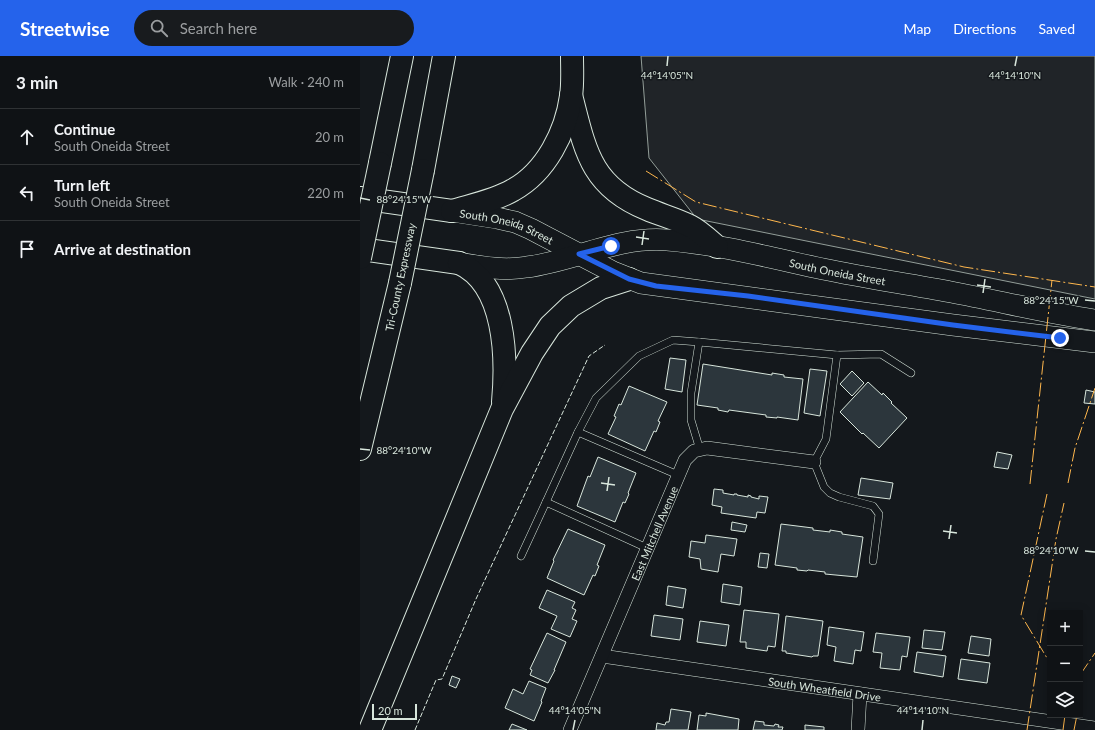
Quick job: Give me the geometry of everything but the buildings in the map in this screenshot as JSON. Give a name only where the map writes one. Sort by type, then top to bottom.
[{"type":"highway","points":[[360,258],[402,56]]},
{"type":"highway","name":"Tri-County Expressway","points":[[360,449],[400,283],[444,56]]},
{"type":"highway","points":[[452,211],[506,194],[529,178],[548,157],[555,145],[564,122],[571,95],[572,56]]},
{"type":"highway","points":[[571,95],[581,136],[588,155],[593,166],[608,184],[620,195],[636,205],[694,228],[717,247]]},
{"type":"highway","name":"South Oneida Street","points":[[360,198],[452,211]]},
{"type":"highway","name":"South Oneida Street","points":[[360,249],[459,263]]},
{"type":"highway","points":[[459,263],[470,268],[477,275],[489,292],[496,309],[503,350],[504,384],[502,409]]},
{"type":"highway","points":[[370,730],[502,409],[532,353],[544,334],[571,306],[607,286],[629,279]]},
{"type":"main road","name":"South Oneida Street","points":[[452,211],[515,222],[629,279],[656,286],[748,296],[948,324],[1095,342]]},
{"type":"main road","name":"South Oneida Street","points":[[459,263],[497,269],[516,269],[534,266],[611,246],[648,240],[667,240],[717,247],[866,278],[952,292],[1032,309],[1095,320]]},
{"type":"street","points":[[700,450],[707,448],[814,462]]},
{"type":"street","name":"East Mitchell Avenue","points":[[570,730],[684,460],[694,451],[700,450]]},
{"type":"street","name":"South Wheatfield Drive","points":[[602,656],[1095,728]]},
{"type":"street","points":[[858,730],[860,694]]},
{"type":"lane","points":[[521,556],[578,432],[596,398],[639,356],[673,340],[837,355],[881,354],[911,373]]},
{"type":"lane","points":[[699,342],[692,393],[691,420],[700,450]]},
{"type":"lane","points":[[837,355],[826,439],[814,462],[824,487],[830,494],[873,506],[879,514],[873,561]]},
{"type":"lane","points":[[578,432],[678,475]]},
{"type":"lane","points":[[546,502],[647,548]]},
{"type":"shaded area","points":[[641,56],[1095,56],[1095,299],[697,219],[649,158]]},
{"type":"fence","points":[[415,730],[436,680],[442,679],[476,599],[589,356],[605,345]]},
{"type":"power","points":[[646,171],[696,202],[964,267],[1095,287]]},
{"type":"power","points":[[1030,484],[1052,280]]},
{"type":"power","points":[[1068,483],[1075,448],[1095,388]]},
{"type":"power","points":[[1047,494],[1021,615],[1047,658]]},
{"type":"power","points":[[1027,730],[1056,539],[1064,503]]},
{"type":"power","points":[[1083,671],[1095,653]]},
{"type":"power","points":[[1063,730],[1065,718]]},
{"type":"power","points":[[1074,730],[1076,718]]},
{"type":"route","points":[[611,246],[579,254],[629,279],[656,286],[748,296],[953,325],[1060,338]]}]
